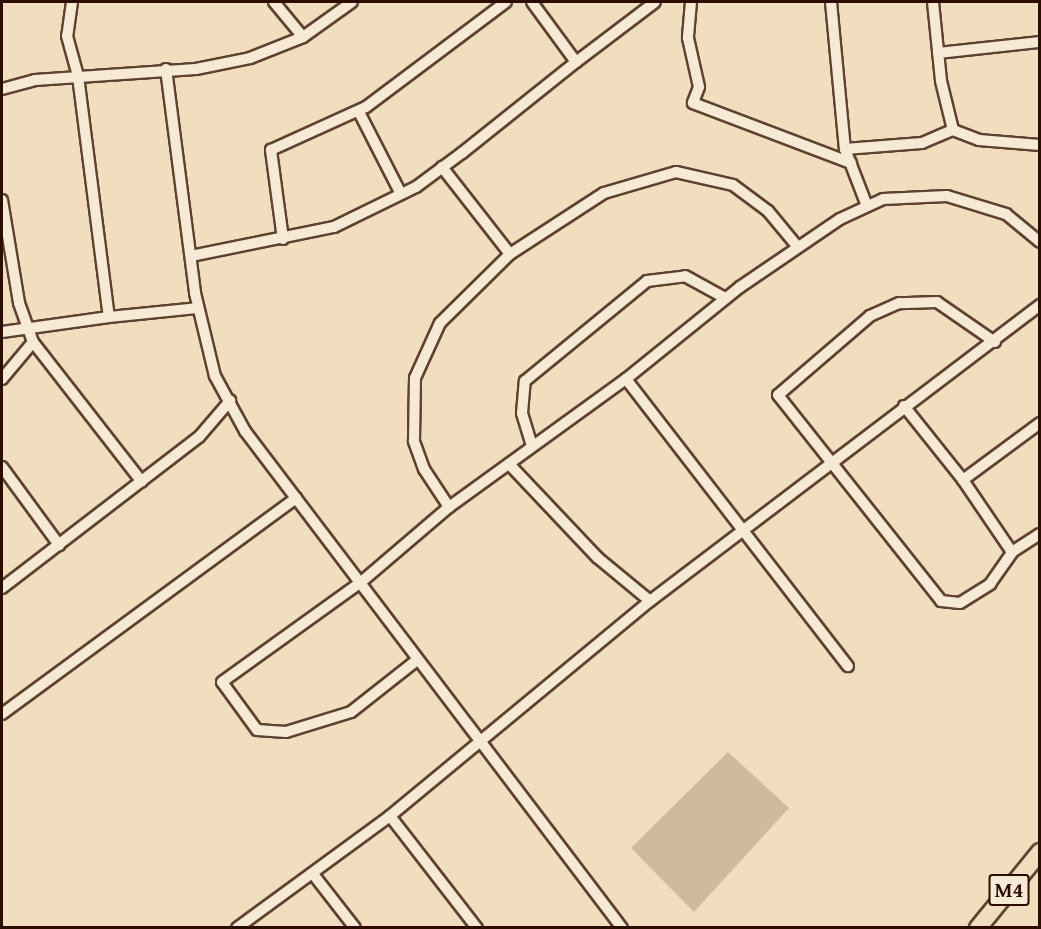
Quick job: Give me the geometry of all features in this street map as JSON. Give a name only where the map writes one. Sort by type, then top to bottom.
[{"type":"main road","name":"M4","points":[[978,927],[1040,852]]},
{"type":"street","points":[[72,2],[67,36],[78,76],[109,317]]},
{"type":"street","points":[[274,2],[303,37]]},
{"type":"street","points":[[2,89],[78,76],[166,69],[250,58],[303,37],[352,2]]},
{"type":"street","points":[[283,239],[271,150],[359,112],[506,2]]},
{"type":"street","points":[[532,2],[576,62]]},
{"type":"street","points":[[191,256],[334,227],[401,195],[442,167],[655,2]]},
{"type":"street","points":[[691,2],[688,38],[699,82],[693,103],[851,164]]},
{"type":"street","points":[[831,2],[845,149],[867,206]]},
{"type":"street","points":[[933,2],[938,53],[953,130]]},
{"type":"street","points":[[938,53],[1040,42]]},
{"type":"street","points":[[166,69],[197,308],[215,376],[296,498],[480,745],[622,927]]},
{"type":"street","points":[[359,112],[401,195]]},
{"type":"street","points":[[845,149],[922,143],[953,130],[979,140],[1040,145]]},
{"type":"street","points":[[442,167],[510,254]]},
{"type":"street","points":[[449,507],[424,469],[414,441],[414,378],[440,323],[510,254],[604,193],[676,172],[733,184],[768,211],[797,246]]},
{"type":"street","points":[[417,660],[371,699],[326,723],[274,734],[246,720],[223,679],[360,583],[449,507],[626,379],[725,298],[797,246],[867,206],[908,194],[965,199],[1006,214],[1040,242]]},
{"type":"street","points":[[2,200],[27,328],[33,342],[142,482]]},
{"type":"street","points":[[532,446],[522,413],[525,381],[647,281],[685,276],[725,298]]},
{"type":"street","points":[[995,342],[937,302],[899,303],[870,316],[778,395],[941,601],[960,603],[990,584],[1012,552],[1040,534]]},
{"type":"street","points":[[237,927],[390,816],[480,745],[650,601],[904,406],[995,342],[1040,305]]},
{"type":"street","points":[[2,332],[109,317],[197,308]]},
{"type":"street","points":[[2,379],[33,342]]},
{"type":"street","points":[[626,379],[848,666]]},
{"type":"street","points":[[2,588],[199,436],[230,401]]},
{"type":"street","points":[[904,406],[963,480],[1012,552]]},
{"type":"street","points":[[963,480],[1040,423]]},
{"type":"street","points":[[509,464],[598,558],[650,601]]},
{"type":"street","points":[[2,467],[59,544]]},
{"type":"street","points":[[2,714],[296,498]]},
{"type":"street","points":[[390,816],[477,927]]},
{"type":"street","points":[[313,874],[355,927]]},
{"type":"shaded area","points":[[728,752],[789,808],[694,912],[631,848]]}]
